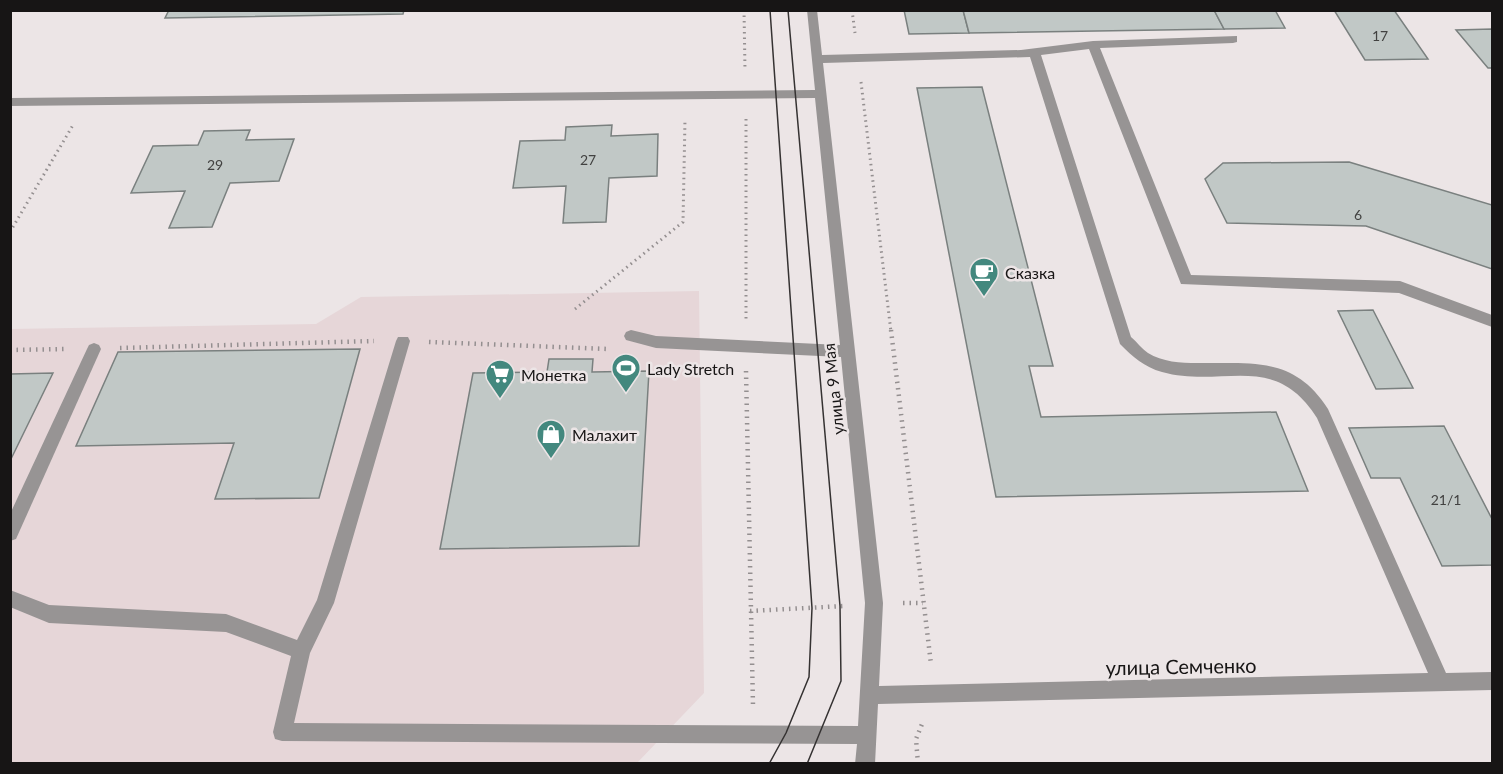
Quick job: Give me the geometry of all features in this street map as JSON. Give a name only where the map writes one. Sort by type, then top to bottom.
[{"type":"street","name":"улица 9 Мая","points":[[812,10],[874,603],[865,764]]},
{"type":"street","points":[[817,59],[1034,52],[1093,45],[1233,39]]},
{"type":"street","points":[[1093,45],[1186,280],[1400,287],[1492,321]]},
{"type":"street","points":[[1034,52],[1125,339],[1135,353],[1150,363],[1180,370],[1261,369],[1281,375],[1300,386],[1312,397],[1323,414],[1441,682]]},
{"type":"street","points":[[10,102],[820,94]]},
{"type":"street","points":[[631,336],[656,342],[848,351]]},
{"type":"street","points":[[403,341],[325,603],[301,651],[282,732],[866,735]]},
{"type":"street","points":[[10,533],[94,349]]},
{"type":"street","points":[[10,598],[49,614],[226,623],[301,651]]},
{"type":"street","name":"улица Семченко","points":[[870,695],[1492,681]]},
{"type":"path","points":[[744,10],[746,347],[754,733]]},
{"type":"path","points":[[852,10],[934,694],[916,739],[918,764]]},
{"type":"path","points":[[574,309],[683,222],[685,94]]},
{"type":"path","points":[[10,232],[87,101]]},
{"type":"path","points":[[10,350],[403,341],[564,347]]},
{"type":"path","points":[[750,611],[874,603],[923,603]]},
{"type":"shaded area","points":[[699,291],[704,693],[637,763],[11,763],[10,329],[316,324],[361,297]]},
{"type":"building","points":[[169,10],[404,10],[403,14],[165,18]]},
{"type":"building","points":[[904,10],[963,10],[969,33],[909,34]]},
{"type":"building","points":[[963,10],[1214,10],[1224,29],[969,33]]},
{"type":"building","points":[[1214,10],[1275,10],[1285,28],[1224,29]]},
{"type":"building","points":[[1334,10],[1394,10],[1428,59],[1365,60]]},
{"type":"building","points":[[1492,29],[1492,68],[1488,68],[1456,30]]},
{"type":"building","points":[[982,87],[1053,366],[1029,366],[1041,417],[1276,412],[1308,491],[996,497],[917,88]]},
{"type":"building","points":[[612,125],[611,136],[658,134],[657,176],[609,178],[606,222],[563,223],[566,186],[513,188],[520,141],[565,140],[566,127]]},
{"type":"building","points":[[250,130],[246,140],[294,139],[279,181],[230,183],[212,227],[169,228],[185,191],[131,193],[153,146],[198,145],[204,131]]},
{"type":"building","points":[[1349,162],[1492,205],[1492,269],[1366,226],[1227,223],[1205,179],[1223,163]]},
{"type":"building","points":[[1373,310],[1413,388],[1376,389],[1338,311]]},
{"type":"building","points":[[360,349],[319,498],[215,499],[234,443],[76,446],[118,352]]},
{"type":"building","name":"Малахит","points":[[549,359],[593,359],[592,372],[649,371],[639,546],[440,549],[473,373],[547,372]]},
{"type":"building","points":[[53,373],[10,461],[10,374]]},
{"type":"building","points":[[1444,426],[1492,519],[1492,565],[1442,566],[1400,478],[1371,478],[1349,428]]},
{"type":"tram line","points":[[769,764],[786,733],[809,677],[812,608],[770,10]]},
{"type":"tram line","points":[[788,10],[840,606],[841,681],[807,764]]},
{"type":"place","name":"Сказка","points":[[984,298]]},
{"type":"place","name":"Lady Stretch","points":[[626,394]]},
{"type":"place","name":"Монетка","points":[[500,400]]},
{"type":"place","name":"Малахит","points":[[551,460]]}]
